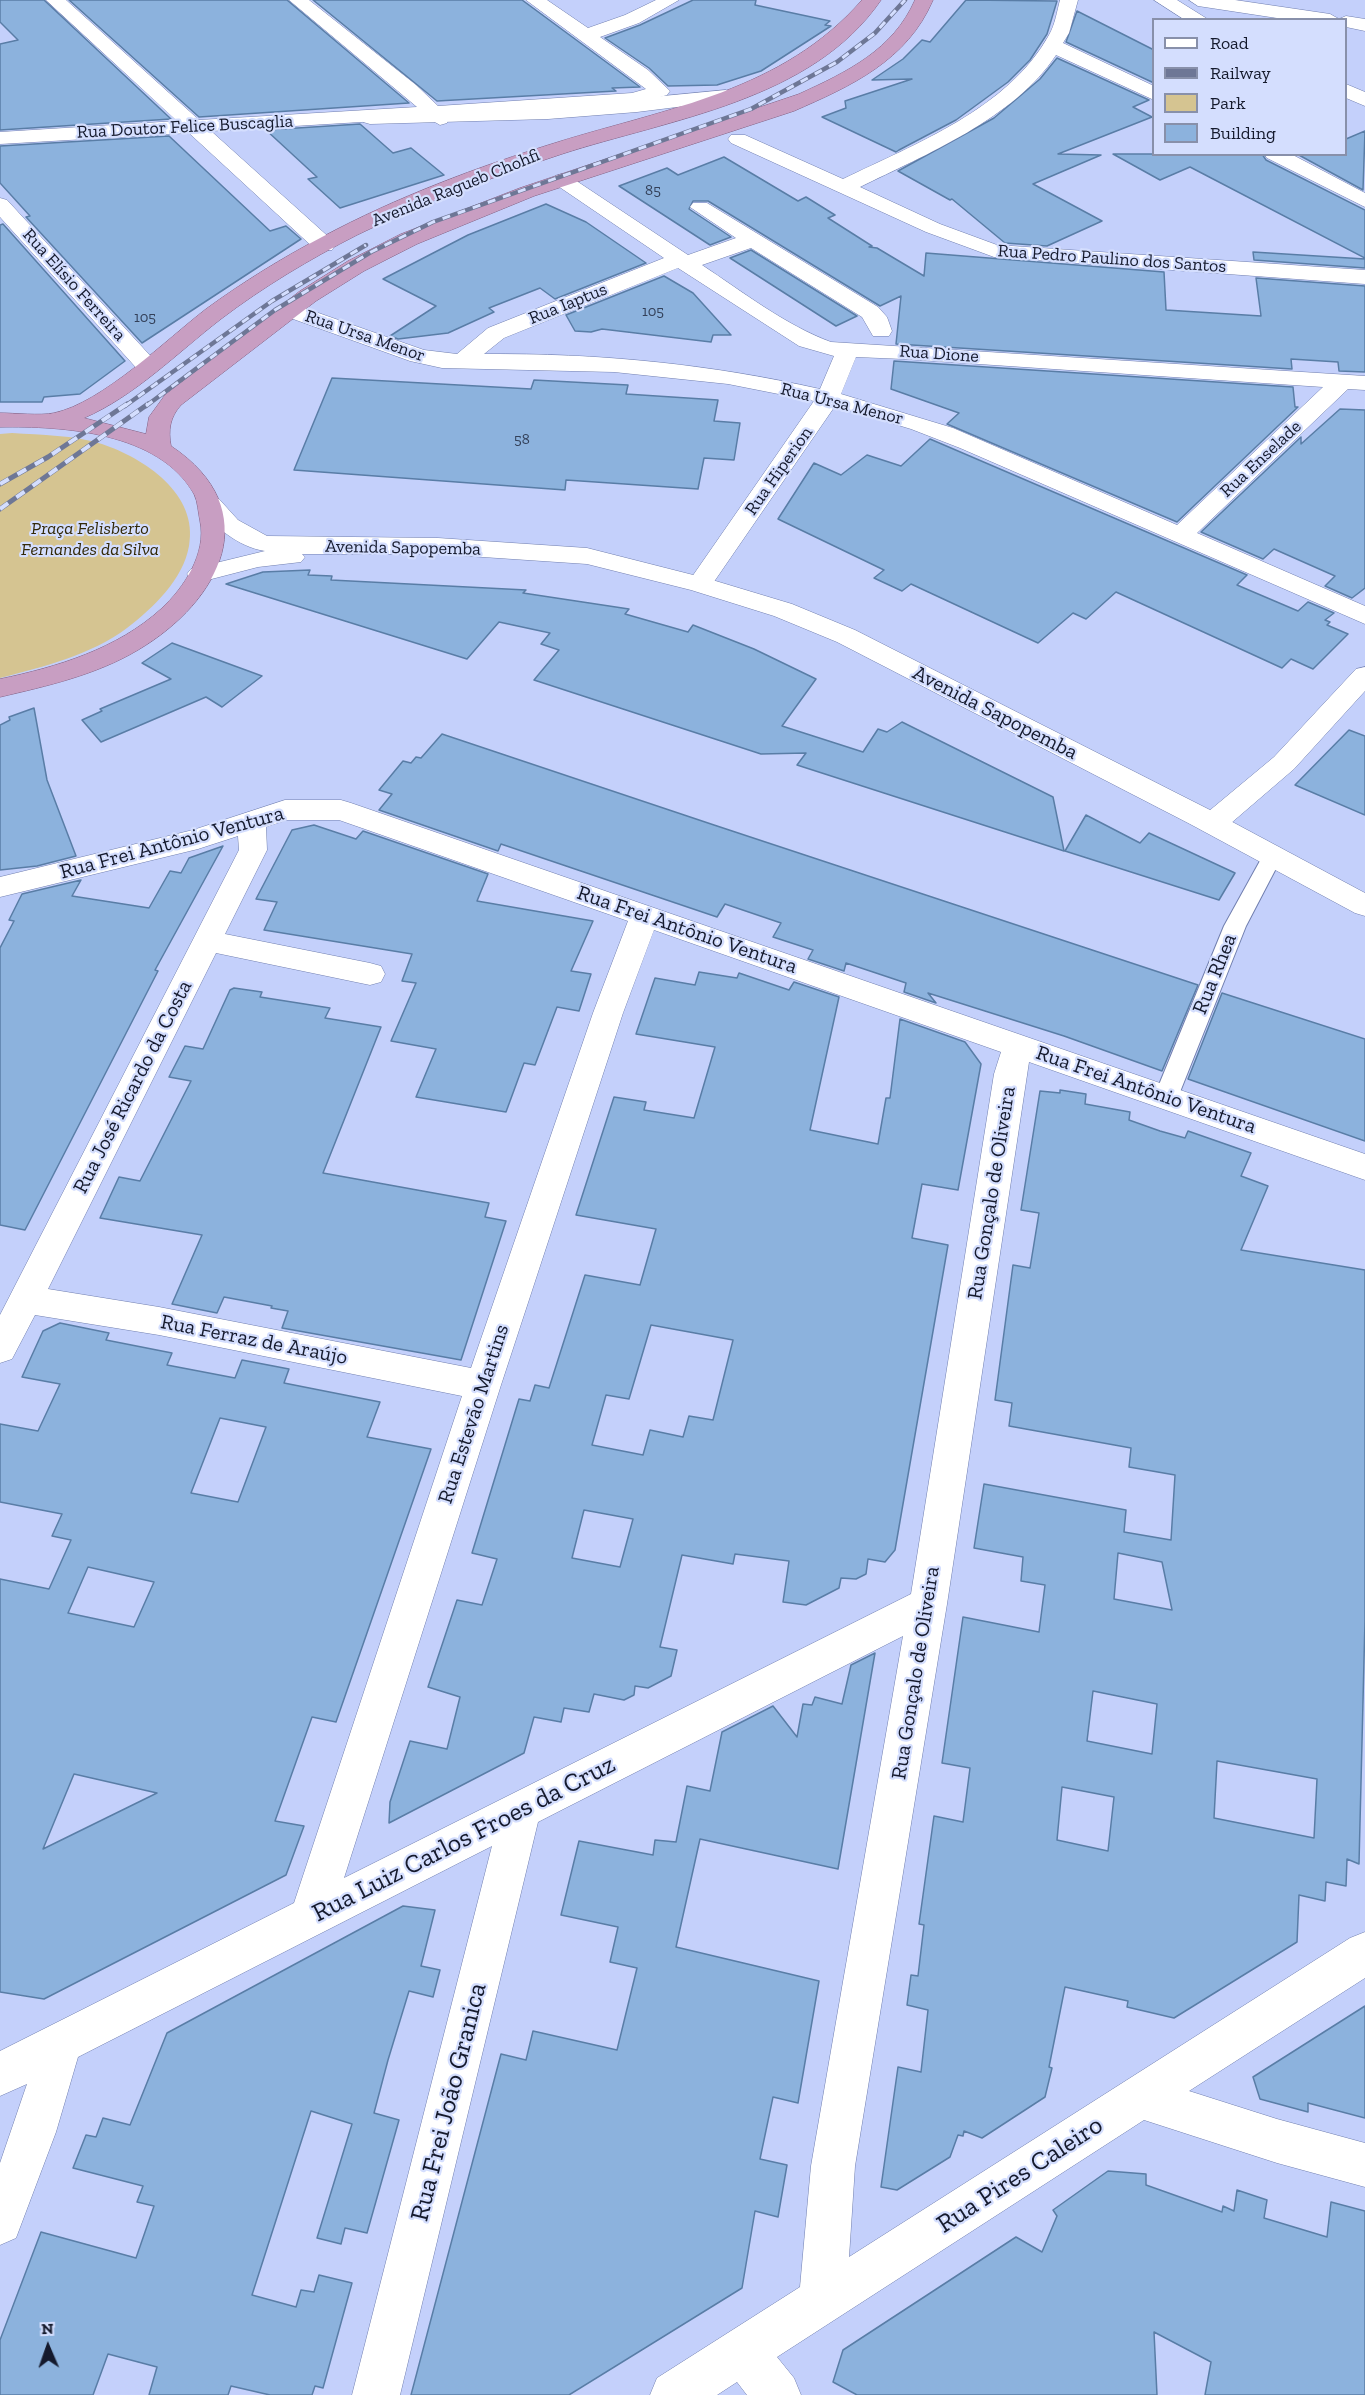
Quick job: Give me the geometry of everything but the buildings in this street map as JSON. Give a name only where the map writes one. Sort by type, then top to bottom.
[{"type":"highway","name":"Avenida Ragueb Chohfi","points":[[58,420],[94,404],[231,302],[324,245],[394,210],[455,185],[542,153],[726,96],[807,61],[855,24],[872,0]]},
{"type":"highway","name":"Avenida Ragueb Chohfi","points":[[160,449],[156,430],[163,411],[290,310],[356,266],[409,239],[562,180],[787,107],[828,88],[863,69],[890,48],[908,30],[924,0]]},
{"type":"highway","points":[[0,420],[58,420],[113,430],[160,449],[183,465],[200,483],[214,518],[213,547],[190,593],[173,611],[147,632],[115,651],[79,667],[0,688]]},
{"type":"street","points":[[55,0],[190,126],[324,245]]},
{"type":"street","points":[[298,0],[409,89],[436,115]]},
{"type":"street","points":[[535,0],[586,35],[632,19],[670,0]]},
{"type":"street","points":[[845,186],[965,126],[1017,86],[1053,46],[1068,11],[1069,0]]},
{"type":"street","points":[[1162,0],[1196,18]]},
{"type":"street","points":[[1198,0],[1318,18]]},
{"type":"street","points":[[1212,18],[1223,10],[1239,5]]},
{"type":"street","points":[[1347,22],[1365,25]]},
{"type":"street","name":"Rua Doutor Felice Buscaglia","points":[[436,115],[633,99],[660,91],[653,83],[586,35]]},
{"type":"street","points":[[1053,46],[1152,93]]},
{"type":"street","points":[[1347,91],[1365,100]]},
{"type":"street","name":"Rua Doutor Felice Buscaglia","points":[[0,138],[190,126],[639,107],[726,96]]},
{"type":"street","name":"Rua Pedro Paulino dos Santos","points":[[738,139],[933,228],[994,251],[1365,277]]},
{"type":"street","points":[[1278,156],[1365,201]]},
{"type":"street","name":"Rua Dione","points":[[562,180],[807,341],[828,350],[904,352],[1354,383]]},
{"type":"street","name":"Rua Elísio Ferreira","points":[[0,204],[148,366]]},
{"type":"street","points":[[700,207],[873,314],[881,331]]},
{"type":"street","name":"Rua Iaptus","points":[[462,361],[484,340],[496,333],[683,261],[752,240]]},
{"type":"street","name":"Rua Ursa Menor","points":[[290,310],[418,356],[442,361],[597,363],[714,375],[828,398],[895,416],[955,438],[1180,536],[1246,562],[1365,616]]},
{"type":"street","name":"Rua Hiperion","points":[[700,584],[828,398],[847,352]]},
{"type":"street","name":"Rua Enselade","points":[[1180,536],[1354,383]]},
{"type":"street","name":"Avenida Sapopemba","points":[[210,504],[230,525],[261,543],[287,546],[438,546],[587,556],[700,584],[783,610],[846,636],[1273,855],[1365,906]]},
{"type":"street","name":"Avenida Sapopemba","points":[[200,574],[258,559],[285,557],[434,557],[585,567],[608,563]]},
{"type":"street","points":[[1213,824],[1284,763],[1365,675]]},
{"type":"street","name":"Rua Frei Antônio Ventura","points":[[0,887],[198,839],[285,810],[341,810],[1365,1167]]},
{"type":"street","name":"Rua José Ricardo da Costa","points":[[0,1349],[253,850],[251,821]]},
{"type":"street","name":"Rua Rhea","points":[[1166,1097],[1235,926],[1273,855]]},
{"type":"street","name":"Rua Estevão Martins","points":[[311,1916],[483,1385],[608,1013],[645,915]]},
{"type":"street","points":[[207,941],[370,974]]},
{"type":"street","name":"Rua Gonçalo de Oliveira","points":[[822,2302],[833,2166],[928,1604],[1010,1074],[1018,1046]]},
{"type":"street","name":"Rua Ferraz de Araújo","points":[[25,1299],[159,1321],[483,1385]]},
{"type":"street","name":"Rua Luiz Carlos Froes da Cruz","points":[[0,2074],[928,1604]]},
{"type":"street","name":"Rua Frei João Granica","points":[[376,2395],[521,1810]]},
{"type":"street","name":"Rua Pires Caleiro","points":[[674,2395],[1365,1953]]},
{"type":"street","points":[[0,2222],[34,2132],[61,2042]]},
{"type":"street","points":[[1141,2097],[1277,2141],[1365,2164]]},
{"type":"street","points":[[743,2352],[777,2395]]},
{"type":"green space","name":"Praça Felisberto Fernandes da Silva","points":[[0,434],[80,439],[118,450],[151,469],[165,481],[186,510],[190,527],[186,558],[174,582],[147,612],[127,628],[82,653],[0,678]]},
{"type":"railway","points":[[146,406],[275,310],[371,252],[433,222],[751,109],[837,62],[875,33],[905,0]]},
{"type":"railway","points":[[125,406],[272,301],[366,245]]},
{"type":"railway","points":[[0,484],[48,457],[127,404]]},
{"type":"railway","points":[[0,509],[148,404]]}]
